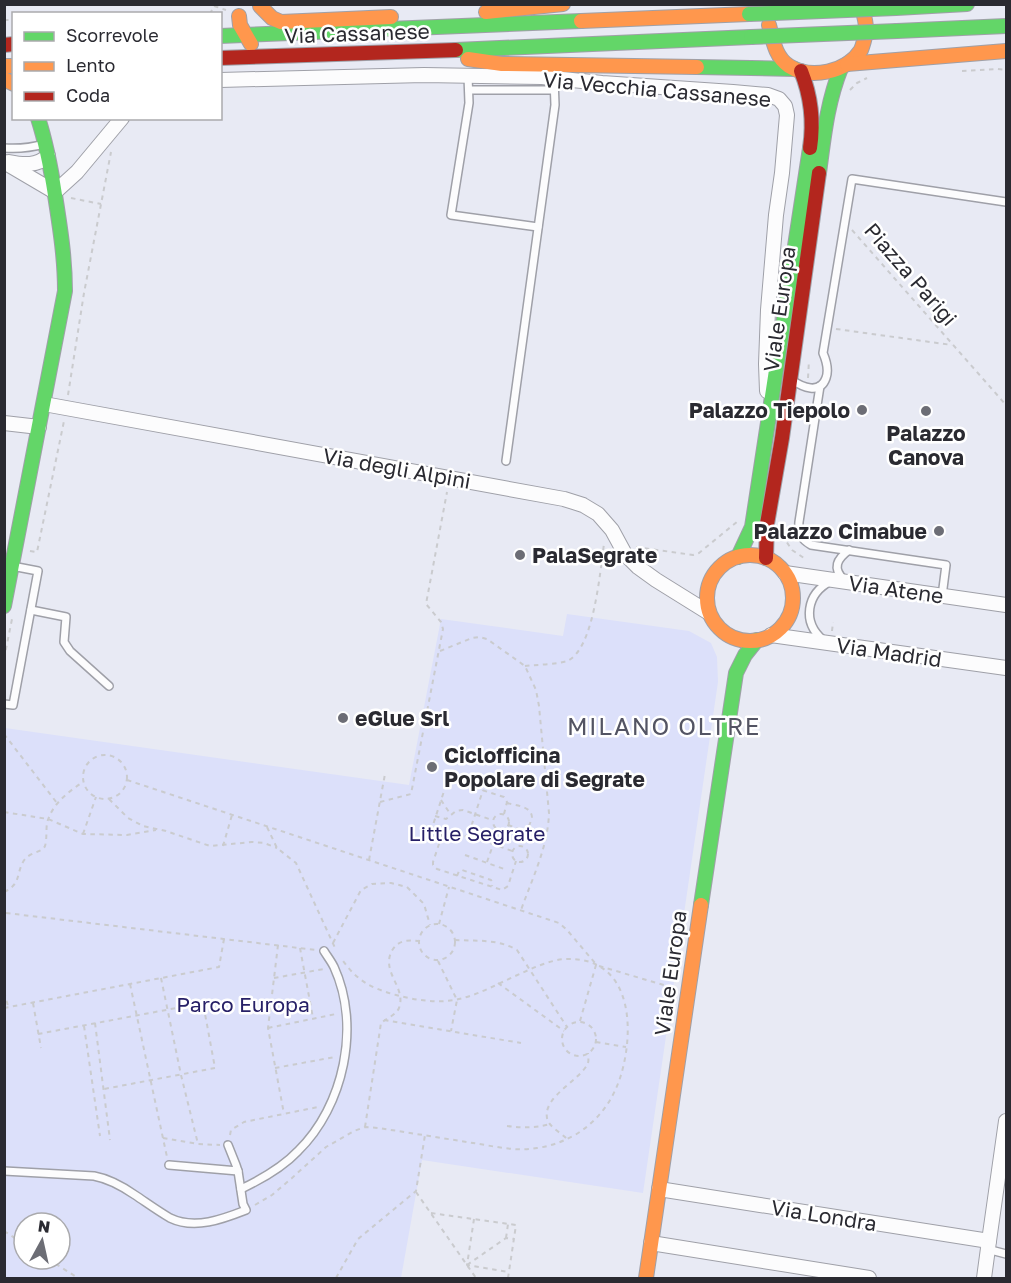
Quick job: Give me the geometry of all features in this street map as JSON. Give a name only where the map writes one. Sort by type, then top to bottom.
[{"type":"street","points":[[260,5],[267,14],[281,22],[472,13],[563,4]]},
{"type":"street","points":[[774,4],[769,23],[772,42],[780,56],[798,70]]},
{"type":"street","name":"Viale Europa","points":[[766,558],[767,524],[827,111],[834,86],[844,66],[860,49],[865,36],[866,23],[861,4]]},
{"type":"street","name":"Via Cassanese","points":[[223,36],[967,4]]},
{"type":"street","points":[[222,49],[231,46],[252,28],[258,18],[260,5]]},
{"type":"street","points":[[239,10],[240,25],[245,35],[252,45],[270,57]]},
{"type":"street","points":[[223,36],[234,26],[239,10]]},
{"type":"street","points":[[362,30],[391,16]]},
{"type":"street","name":"Via Cassanese","points":[[222,58],[417,52],[1006,26]]},
{"type":"street","points":[[417,52],[502,64],[798,70],[820,74],[832,72],[844,66],[1006,51]]},
{"type":"street","points":[[905,59],[1006,61]]},
{"type":"street","name":"Viale Europa","points":[[736,673],[731,652],[722,631],[709,613],[706,596],[711,579],[722,565],[738,556],[752,527],[812,132],[812,105],[807,85],[798,70]]},
{"type":"street","name":"Via Vecchia Cassanese","points":[[222,80],[424,75],[468,83],[554,84],[768,95],[779,99],[787,110],[787,116],[776,215],[766,364],[769,410]]},
{"type":"street","points":[[4,606],[65,291],[64,248],[47,150],[39,120]]},
{"type":"street","points":[[4,161],[22,165],[43,161],[47,150],[47,120]]},
{"type":"street","points":[[55,192],[77,172],[120,120]]},
{"type":"street","points":[[4,161],[55,192]]},
{"type":"street","name":"Via degli Alpini","points":[[44,404],[564,499],[583,505],[598,514],[612,530],[625,554],[638,567],[709,613]]},
{"type":"street","points":[[4,423],[39,427]]},
{"type":"street","points":[[722,631],[739,640],[757,640],[771,635],[784,623],[792,607],[792,590],[785,573],[776,564],[766,558],[752,555],[738,556]]},
{"type":"street","name":"Via Atene","points":[[785,573],[1006,605]]},
{"type":"street","name":"Via Madrid","points":[[771,635],[1006,668]]},
{"type":"street","name":"Viale Europa","points":[[646,1278],[736,673],[745,655],[757,640]]},
{"type":"street","points":[[984,1278],[1006,1121]]},
{"type":"street","name":"Via Londra","points":[[659,1189],[988,1245]]},
{"type":"street","points":[[651,1243],[838,1276],[868,1278]]},
{"type":"lane","points":[[468,83],[470,104],[451,215],[538,227]]},
{"type":"lane","points":[[506,461],[555,105],[554,84]]},
{"type":"lane","points":[[4,148],[47,150]]},
{"type":"lane","points":[[942,596],[946,565],[812,545],[803,540],[798,531],[820,386],[827,378],[827,365],[823,353],[827,328],[852,179],[1006,202]]},
{"type":"lane","points":[[790,378],[804,387],[820,386]]},
{"type":"lane","points":[[826,643],[817,635],[810,623],[809,607],[821,586],[839,581],[837,566],[840,557],[849,550]]},
{"type":"lane","points":[[4,704],[13,705],[38,572],[12,566]]},
{"type":"lane","points":[[31,610],[66,617],[64,642],[70,651],[109,686]]},
{"type":"lane","points":[[241,1189],[280,1167],[300,1150],[315,1132],[331,1104],[340,1081],[347,1030],[345,1012],[341,988],[334,967],[324,951]]},
{"type":"lane","points":[[4,1171],[106,1178],[121,1185],[173,1219],[200,1223],[221,1220],[246,1210],[237,1165],[228,1145]]},
{"type":"lane","points":[[169,1165],[238,1171]]},
{"type":"lane","points":[[988,1245],[1006,1254]]},
{"type":"path","points":[[27,550],[38,552],[112,148]]},
{"type":"path","points":[[55,192],[72,199],[101,204]]},
{"type":"path","name":"Piazza Parigi","points":[[845,221],[1006,405]]},
{"type":"path","name":"Piazza Parigi","points":[[827,328],[954,346]]},
{"type":"path","points":[[380,802],[411,794],[443,629],[441,622],[426,604],[449,477]]},
{"type":"path","points":[[779,529],[792,550],[804,558]]},
{"type":"path","points":[[525,666],[567,661],[580,649],[593,618],[605,538]]},
{"type":"path","points":[[439,651],[472,638],[487,639],[525,666],[536,690],[549,820],[547,836],[521,910]]},
{"type":"path","points":[[4,734],[57,803]]},
{"type":"path","points":[[108,754],[121,761],[127,773],[127,780],[121,792],[110,799],[103,799],[90,793],[83,782],[82,775],[88,762],[94,757],[108,754]]},
{"type":"path","points":[[369,860],[385,774]]},
{"type":"path","points":[[127,780],[559,923],[596,965],[610,973],[620,986],[626,1005],[628,1033],[625,1059],[617,1087],[604,1110],[591,1124],[568,1139],[534,1149],[505,1148],[365,1127],[326,1148],[272,1195],[246,1210]]},
{"type":"path","points":[[504,814],[507,803],[505,797],[450,780],[447,782],[432,826],[436,833],[442,835],[468,836],[512,851]]},
{"type":"path","points":[[4,892],[18,881],[22,863],[27,856],[45,846],[48,819],[57,803],[83,782]]},
{"type":"path","points":[[481,841],[473,826],[483,790]]},
{"type":"path","points":[[83,834],[96,797]]},
{"type":"path","points":[[110,799],[128,818],[143,826],[210,846],[252,842],[264,843],[277,848],[296,863],[336,950]]},
{"type":"path","points":[[441,800],[451,815]]},
{"type":"path","points":[[507,803],[529,809],[531,812],[532,818],[522,845]]},
{"type":"path","points":[[435,816],[445,819],[460,810],[492,820]]},
{"type":"path","points":[[4,812],[48,819],[83,834],[127,835],[159,829]]},
{"type":"path","points":[[504,814],[508,819],[508,825],[504,830],[498,830],[493,826],[492,820],[496,815],[504,814]]},
{"type":"path","points":[[223,846],[232,815]]},
{"type":"path","points":[[508,825],[527,832]]},
{"type":"path","points":[[267,827],[277,848]]},
{"type":"path","points":[[487,862],[498,830]]},
{"type":"path","points":[[442,835],[433,865],[436,869],[502,890],[508,884],[516,861]]},
{"type":"path","points":[[522,845],[527,849],[528,856],[523,862],[516,861],[512,857],[512,851],[515,847],[522,845]]},
{"type":"path","points":[[465,855],[504,869]]},
{"type":"path","points":[[457,876],[462,870],[491,880],[492,887]]},
{"type":"path","points":[[333,943],[361,890],[372,884],[391,883],[407,887],[424,904],[430,925]]},
{"type":"path","points":[[439,924],[449,887]]},
{"type":"path","points":[[6,914],[324,951]]},
{"type":"path","points":[[439,924],[445,925],[454,934],[455,948],[445,959],[438,961],[424,955],[418,941],[424,929],[430,925],[439,924]]},
{"type":"path","points":[[4,992],[6,1008],[219,967],[224,939]]},
{"type":"path","points":[[365,1127],[381,1023],[395,1014],[399,1008],[400,996],[391,976],[388,962],[392,950],[398,943],[408,940],[418,941]]},
{"type":"path","points":[[455,940],[500,943],[517,950],[567,1027]]},
{"type":"path","points":[[278,945],[268,1028],[284,1114]]},
{"type":"path","points":[[300,948],[313,1018]]},
{"type":"path","points":[[341,957],[350,972],[366,983],[382,991],[420,1000],[457,1000],[529,970],[564,959],[583,961],[688,993]]},
{"type":"path","points":[[438,961],[457,1000],[452,1031]]},
{"type":"path","points":[[580,1022],[596,965]]},
{"type":"path","points":[[274,978],[334,967]]},
{"type":"path","points":[[161,978],[198,1144]]},
{"type":"path","points":[[498,983],[564,1031]]},
{"type":"path","points":[[130,984],[169,1165]]},
{"type":"path","points":[[33,1003],[41,1048]]},
{"type":"path","points":[[38,1034],[203,1003],[215,1068],[104,1089]]},
{"type":"path","points":[[268,1028],[345,1012]]},
{"type":"path","points":[[384,1020],[520,1043]]},
{"type":"path","points":[[580,1022],[587,1023],[596,1034],[594,1048],[581,1056],[567,1052],[562,1038],[567,1027],[580,1022]]},
{"type":"path","points":[[95,1023],[110,1140]]},
{"type":"path","points":[[84,1026],[100,1136]]},
{"type":"path","points":[[596,1042],[626,1047]]},
{"type":"path","points":[[568,1139],[550,1124],[547,1118],[549,1106],[553,1098],[588,1063],[588,1053]]},
{"type":"path","points":[[275,1068],[345,1055]]},
{"type":"path","points":[[163,1138],[213,1146],[228,1145],[231,1130],[244,1122],[331,1104]]},
{"type":"path","points":[[507,1126],[538,1128],[550,1124]]},
{"type":"path","points":[[336,1278],[358,1239],[416,1191],[425,1135]]},
{"type":"path","points":[[416,1191],[476,1278]]},
{"type":"path","points":[[431,1213],[516,1225],[508,1278]]},
{"type":"path","points":[[467,1265],[474,1219]]},
{"type":"path","points":[[506,1238],[508,1224]]},
{"type":"path","points":[[467,1265],[506,1238],[514,1239]]},
{"type":"path","points":[[467,1265],[509,1272]]},
{"type":"green space","name":"Parco Europa","points":[[567,614],[689,631],[711,643],[717,657],[718,682],[643,1193],[422,1160],[401,1278],[5,1278],[5,728],[409,785],[441,619],[563,636]]},
{"type":"traffic: fast","points":[[896,8],[967,4]]},
{"type":"traffic: fast","points":[[749,14],[896,8]]},
{"type":"traffic: fast","points":[[222,36],[581,21]]},
{"type":"traffic: fast","points":[[897,31],[1006,26]]},
{"type":"traffic: fast","points":[[751,37],[897,31]]},
{"type":"traffic: fast","points":[[456,50],[751,37]]},
{"type":"traffic: fast","points":[[697,67],[795,69]]},
{"type":"traffic: fast","points":[[819,173],[829,107],[841,68]]},
{"type":"traffic: fast","points":[[4,606],[65,291],[55,195],[39,120]]},
{"type":"traffic: fast","points":[[738,557],[752,527],[810,148]]},
{"type":"traffic: fast","points":[[701,905],[736,673],[745,655],[757,640]]},
{"type":"traffic: slow","points":[[486,12],[563,4]]},
{"type":"traffic: slow","points":[[769,25],[778,53],[789,66],[808,72],[828,72],[847,64],[861,50],[866,29],[861,4]]},
{"type":"traffic: slow","points":[[260,6],[272,18],[281,22],[391,17]]},
{"type":"traffic: slow","points":[[581,21],[749,14]]},
{"type":"traffic: slow","points":[[239,16],[240,25],[251,44]]},
{"type":"traffic: slow","points":[[847,64],[1006,51]]},
{"type":"traffic: slow","points":[[468,59],[502,64],[697,67]]},
{"type":"traffic: slow","points":[[4,66],[12,66]]},
{"type":"traffic: slow","points":[[4,79],[12,83]]},
{"type":"traffic: slow","points":[[750,555],[774,562],[786,574],[793,598],[786,622],[774,634],[750,641],[726,634],[714,622],[707,598],[714,574],[726,562],[750,555]]},
{"type":"traffic: slow","points":[[646,1278],[701,905]]},
{"type":"traffic: jam","points":[[4,45],[12,44]]},
{"type":"traffic: jam","points":[[222,58],[456,50]]},
{"type":"traffic: jam","points":[[801,71],[811,109],[810,148]]},
{"type":"traffic: jam","points":[[766,558],[767,524],[782,438],[819,173]]},
{"type":"place","name":"Palazzo Tiepolo","points":[[862,410]]},
{"type":"place","name":"Palazzo Canova","points":[[926,411]]},
{"type":"place","name":"Palazzo Cimabue","points":[[939,531]]},
{"type":"place","name":"PalaSegrate","points":[[520,555]]},
{"type":"place","name":"eGlue Srl","points":[[343,718]]},
{"type":"place","name":"Ciclofficina Popolare di Segrate","points":[[432,767]]},
{"type":"district","name":"MILANO OLTRE","points":[[664,725]]},
{"type":"park label","name":"Little Segrate","points":[[477,833]]}]
